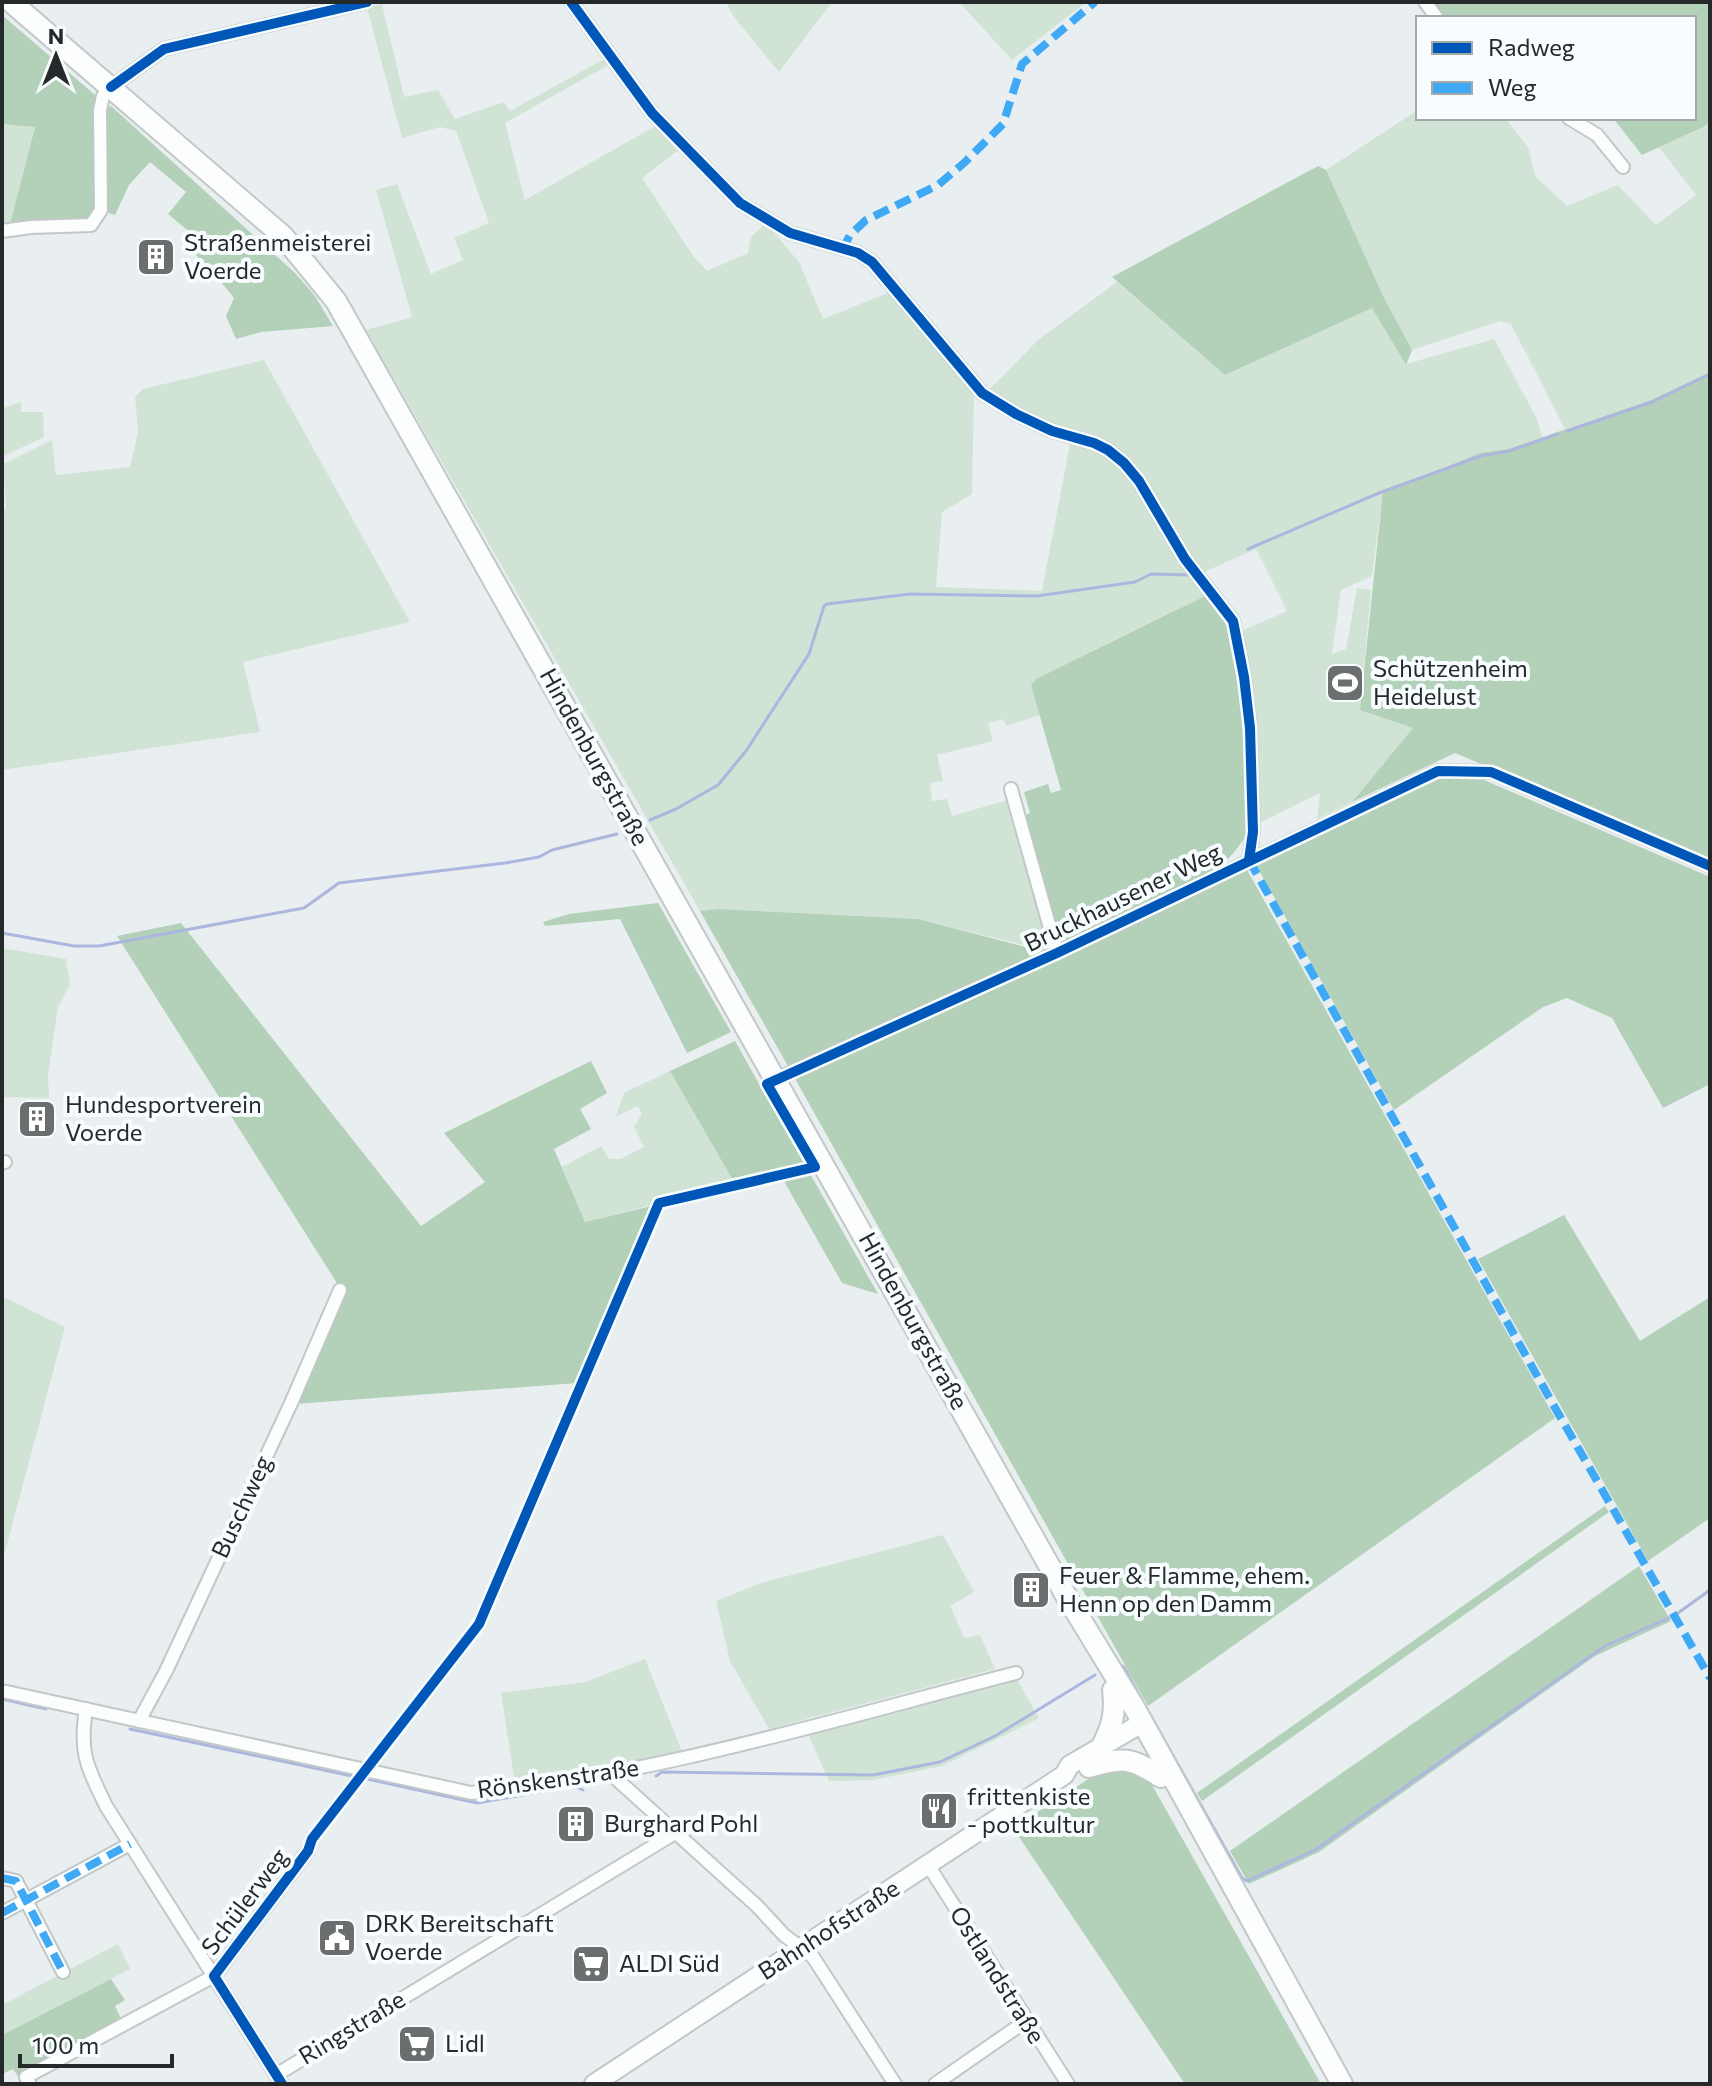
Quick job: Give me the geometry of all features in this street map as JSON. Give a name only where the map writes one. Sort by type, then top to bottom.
[{"type":"main road","name":"Hindenburgstraße","points":[[11,2],[283,236],[336,301],[1068,1599],[1099,1646],[1161,1777],[1219,1865]]},
{"type":"main road","name":"Hindenburgstraße","points":[[1068,1599],[1089,1650],[1141,1731],[1342,2084]]},
{"type":"main road","points":[[1101,1748],[1115,1716],[1113,1690]]},
{"type":"main road","points":[[1089,1767],[1110,1761],[1135,1760],[1161,1777]]},
{"type":"street","points":[[2,231],[91,225],[101,210],[100,110],[103,96],[164,49],[367,2]]},
{"type":"street","points":[[571,2],[652,113],[740,203],[790,233],[858,253],[872,262],[982,393],[1052,431],[1108,450],[1139,481],[1185,559],[1233,621],[1250,728],[1253,832],[1249,860]]},
{"type":"street","points":[[1572,120],[1597,135],[1623,167]]},
{"type":"street","name":"Bruckhausener Weg","points":[[776,1079],[1057,953],[1438,771],[1460,769],[1491,772],[1710,866]]},
{"type":"street","points":[[1011,789],[1057,953]]},
{"type":"street","name":"Buschweg","points":[[139,1721],[166,1671],[292,1401],[340,1290]]},
{"type":"street","name":"Rönskenstraße","points":[[2,1691],[471,1793],[664,1764],[1016,1673]]},
{"type":"street","points":[[86,1709],[82,1736],[84,1760],[106,1806],[279,2079]]},
{"type":"street","name":"Bahnhofstraße","points":[[594,2084],[1064,1775],[1070,1765],[1141,1731]]},
{"type":"street","name":"Bahnhofstraße","points":[[1064,1775],[1076,1774],[1089,1767],[1141,1731]]},
{"type":"street","points":[[611,1774],[813,1957],[895,2084]]},
{"type":"street","name":"Ringstraße","points":[[279,2079],[675,1833]]},
{"type":"street","points":[[2,1913],[130,1844]]},
{"type":"street","name":"Schülerweg","points":[[214,1976],[308,1851]]},
{"type":"street","name":"Ostlandstraße","points":[[928,1865],[1068,2084]]},
{"type":"street","points":[[2,1878],[16,1881],[63,1972]]},
{"type":"street","points":[[30,2084],[26,2077],[214,1976]]},
{"type":"street","points":[[935,2084],[1026,2021]]},
{"type":"green space","points":[[726,2],[832,2],[779,72],[734,17]]},
{"type":"green space","points":[[959,2],[1086,2],[1012,60]]},
{"type":"green space","points":[[1431,2],[1710,2],[1710,122],[1642,155],[1615,120],[1696,120],[1696,16],[1442,16]]},
{"type":"green space","points":[[382,4],[404,97],[438,90],[455,119],[504,102],[510,111],[606,58],[610,64],[505,123],[525,200],[659,124],[681,148],[642,178],[694,257],[707,271],[748,253],[751,237],[766,223],[799,262],[823,319],[890,292],[974,391],[972,494],[942,512],[936,587],[1042,591],[1070,444],[1106,455],[1135,486],[1205,596],[1036,679],[1031,685],[1040,715],[1006,726],[1003,719],[988,723],[993,741],[937,755],[943,781],[930,783],[932,801],[947,799],[952,816],[1011,799],[1050,945],[1044,950],[918,919],[718,909],[700,911],[366,330],[412,317],[376,190],[397,184],[431,274],[463,260],[454,238],[489,223],[456,131],[440,127],[402,138],[367,8]]},
{"type":"green space","points":[[2,15],[95,95],[95,204],[91,217],[84,221],[10,224],[35,127],[2,124]]},
{"type":"green space","points":[[111,106],[295,273],[315,296],[333,326],[261,332],[236,339],[226,316],[234,298],[196,255],[204,244],[168,214],[186,192],[150,162],[129,185],[115,215],[106,212],[105,112]]},
{"type":"green space","points":[[1416,111],[1416,120],[1507,120],[1528,147],[1535,176],[1567,206],[1618,185],[1656,225],[1696,195],[1659,147],[1710,122],[1710,372],[1651,400],[1565,429],[1511,324],[1500,321],[1412,350],[1384,298],[1326,170]]},
{"type":"green space","points":[[2,124],[35,126],[10,224],[2,226]]},
{"type":"green space","points":[[1318,166],[1326,170],[1384,298],[1412,350],[1406,365],[1372,308],[1225,375],[1112,277]]},
{"type":"green space","points":[[1117,282],[1225,375],[1372,308],[1406,364],[1494,339],[1536,417],[1542,437],[1508,449],[1480,453],[1383,490],[1372,576],[1341,590],[1332,654],[1346,649],[1357,588],[1371,590],[1360,710],[1413,728],[1352,802],[1317,819],[1320,793],[1259,823],[1254,729],[1239,632],[1287,611],[1256,549],[1204,572],[1195,568],[1142,474],[1118,450],[1050,424],[989,390],[1038,340]]},
{"type":"green space","points":[[264,360],[410,622],[243,662],[260,732],[2,770],[2,511],[6,509],[3,464],[52,440],[56,475],[130,467],[138,432],[135,397],[143,389]]},
{"type":"green space","points":[[1710,372],[1710,860],[1455,753],[1352,802],[1413,728],[1360,710],[1383,490],[1480,453],[1508,449],[1651,400]]},
{"type":"green space","points":[[21,402],[21,412],[43,412],[44,437],[2,457],[2,405],[4,408]]},
{"type":"green space","points":[[1205,596],[1223,612],[1233,646],[1245,743],[1247,833],[1228,858],[1204,879],[1070,945],[1056,940],[1021,817],[1030,813],[1024,792],[1048,784],[1051,793],[1061,790],[1031,685],[1036,679]]},
{"type":"green space","points":[[1477,777],[1710,877],[1710,1084],[1663,1108],[1612,1018],[1567,998],[1543,1007],[1394,1110],[1256,865],[1442,778]]},
{"type":"green space","points":[[1247,870],[1555,1418],[1148,1706],[794,1077]]},
{"type":"green space","points":[[658,903],[731,1032],[687,1053],[620,919],[545,926],[543,922],[569,914]]},
{"type":"green space","points":[[718,909],[918,919],[1037,950],[1049,945],[1053,951],[789,1068],[700,911]]},
{"type":"green space","points":[[181,923],[421,1226],[485,1182],[444,1133],[591,1061],[607,1093],[580,1109],[591,1129],[554,1149],[585,1222],[656,1205],[578,1383],[295,1404],[342,1291],[117,936]]},
{"type":"green space","points":[[2,948],[66,959],[70,985],[58,1007],[48,1075],[49,1098],[2,1097]]},
{"type":"green space","points":[[735,1041],[806,1167],[735,1184],[670,1071]]},
{"type":"green space","points":[[670,1071],[735,1184],[585,1222],[562,1167],[601,1146],[609,1159],[621,1159],[644,1147],[634,1127],[642,1114],[638,1106],[616,1116],[624,1093]]},
{"type":"green space","points":[[808,1170],[878,1294],[842,1283],[781,1176]]},
{"type":"green space","points":[[1564,1215],[1640,1341],[1710,1297],[1710,1518],[1648,1561],[1478,1259]]},
{"type":"green space","points":[[2,1296],[65,1327],[2,1563]]},
{"type":"green space","points":[[1605,1506],[1609,1512],[1202,1801],[1197,1793]]},
{"type":"green space","points":[[943,1535],[974,1592],[950,1606],[965,1638],[980,1635],[995,1669],[769,1729],[730,1661],[716,1601],[761,1583]]},
{"type":"green space","points":[[1639,1566],[1671,1621],[1595,1656],[1319,1852],[1249,1884],[1230,1851]]},
{"type":"green space","points":[[645,1659],[683,1754],[515,1783],[501,1693],[585,1682]]},
{"type":"green space","points":[[1016,1678],[1039,1718],[942,1766],[873,1780],[829,1781],[808,1734]]},
{"type":"green space","points":[[1104,1769],[1132,1771],[1152,1785],[1321,2084],[1185,2084],[1013,1828]]},
{"type":"green space","points":[[118,1944],[130,1969],[2,2035],[2,2005]]},
{"type":"green space","points":[[111,1979],[125,2000],[115,2006],[123,2023],[19,2078],[13,2069],[2,2074],[2,2035]]},
{"type":"waterway","points":[[1567,431],[1652,402],[1710,374]]},
{"type":"waterway","points":[[1248,549],[1379,493],[1481,456],[1509,451],[1558,434]]},
{"type":"waterway","points":[[650,820],[718,785],[746,751],[809,654],[827,604],[910,594],[1037,596],[1135,582],[1151,574],[1189,575]]},
{"type":"waterway","points":[[2,933],[74,946],[99,946],[304,908],[339,883],[505,863],[539,857],[552,850],[617,834]]},
{"type":"waterway","points":[[1678,1613],[1710,1590]]},
{"type":"waterway","points":[[1149,1713],[1242,1878],[1247,1881],[1315,1850],[1605,1646],[1669,1618]]},
{"type":"waterway","points":[[1116,1663],[1124,1667],[1142,1700]]},
{"type":"waterway","points":[[656,1776],[662,1772],[873,1775],[940,1762],[995,1736],[1095,1675]]},
{"type":"waterway","points":[[2,1699],[46,1709]]},
{"type":"waterway","points":[[130,1729],[352,1776]]},
{"type":"waterway","points":[[363,1778],[477,1803],[574,1786],[583,1790]]},
{"type":"marked path","points":[[842,250],[850,235],[866,220],[938,185],[964,163],[1003,124],[1022,64],[1095,2]]},
{"type":"marked path","points":[[1249,860],[1710,1678]]},
{"type":"marked path","points":[[2,1913],[130,1844]]},
{"type":"marked path","points":[[2,1878],[16,1881],[63,1972]]},
{"type":"cycle path","points":[[111,87],[164,49],[367,2]]},
{"type":"cycle path","points":[[571,2],[652,113],[740,203],[790,233],[858,253],[872,262],[982,393],[1052,431],[1108,450],[1139,481],[1185,559],[1233,621],[1250,728],[1253,832],[1249,860]]},
{"type":"cycle path","points":[[282,2084],[214,1976],[308,1851],[312,1839],[479,1624],[659,1203],[815,1167],[767,1084],[1057,953],[1438,771],[1491,772],[1710,866]]},
{"type":"place","name":"Straßenmeisterei Voerde","points":[[156,257]]},
{"type":"place","name":"Schützenheim Heidelust","points":[[1345,683]]},
{"type":"place","name":"Hundesportverein Voerde","points":[[37,1119]]},
{"type":"place","name":"Feuer & Flamme, ehem. Henn op den Damm","points":[[1031,1590]]},
{"type":"place","name":"frittenkiste - pottkultur","points":[[939,1811]]},
{"type":"place","name":"Burghard Pohl","points":[[576,1824]]},
{"type":"place","name":"DRK Bereitschaft Voerde","points":[[337,1938]]},
{"type":"place","name":"ALDI Süd","points":[[591,1964]]},
{"type":"place","name":"Lidl","points":[[417,2044]]}]
